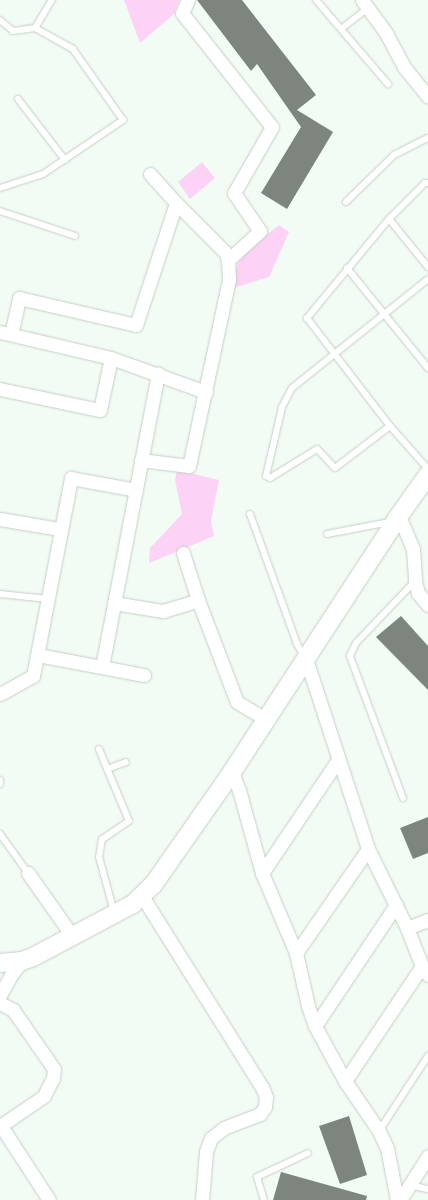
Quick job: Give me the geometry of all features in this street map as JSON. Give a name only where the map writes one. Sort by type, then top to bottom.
[{"type":"street","points":[[188,0],[182,13],[272,127],[234,193],[260,231],[228,260]]},
{"type":"street","points":[[365,4],[386,33],[404,67],[428,97]]},
{"type":"street","points":[[141,460],[189,466],[229,279],[228,260],[225,252],[176,203],[150,174]]},
{"type":"street","points":[[176,203],[136,325],[19,298],[5,333],[111,358],[206,392]]},
{"type":"street","points":[[0,389],[100,410],[111,358]]},
{"type":"street","points":[[102,667],[158,374]]},
{"type":"street","points":[[0,963],[22,961],[73,937],[133,904],[154,885],[267,720],[397,518],[428,475]]},
{"type":"street","points":[[0,694],[33,676],[49,599],[60,529],[71,478],[136,490]]},
{"type":"street","points":[[397,518],[413,549],[415,581],[418,592],[428,605]]},
{"type":"street","points":[[0,520],[60,529]]},
{"type":"street","points":[[183,553],[198,600],[237,702],[267,720]]},
{"type":"street","points":[[114,603],[163,611],[198,600]]},
{"type":"street","points":[[38,655],[144,675]]},
{"type":"street","points":[[306,659],[368,849],[407,928],[425,970],[345,1081]]},
{"type":"street","points":[[262,873],[338,760]]},
{"type":"street","points":[[232,772],[239,790],[262,873],[296,953],[308,1006],[315,1026],[345,1081],[379,1131],[387,1148],[396,1200]]},
{"type":"street","points":[[296,953],[368,849]]},
{"type":"street","points":[[28,873],[73,937]]},
{"type":"street","points":[[142,896],[262,1087],[266,1097],[265,1107],[260,1114],[224,1128],[211,1138],[206,1152],[202,1200]]},
{"type":"street","points":[[315,1026],[396,905]]},
{"type":"street","points":[[407,928],[428,920]]},
{"type":"street","points":[[0,995],[10,975],[22,961]]},
{"type":"street","points":[[0,1003],[13,1010],[54,1069],[53,1078],[44,1096],[0,1126],[49,1200]]},
{"type":"street","points":[[400,1200],[428,1156]]},
{"type":"lane","points":[[35,28],[52,0]]},
{"type":"lane","points":[[316,0],[388,84]]},
{"type":"lane","points":[[341,30],[365,4]]},
{"type":"lane","points":[[0,20],[13,31],[35,28],[73,49],[123,120],[43,174],[0,188]]},
{"type":"lane","points":[[18,99],[65,160]]},
{"type":"lane","points":[[346,202],[394,156],[428,138]]},
{"type":"lane","points":[[428,183],[425,183],[389,218],[307,318],[390,426],[428,469]]},
{"type":"lane","points":[[0,211],[75,236]]},
{"type":"lane","points":[[389,218],[428,267]]},
{"type":"lane","points":[[347,268],[428,368]]},
{"type":"lane","points":[[390,426],[335,468],[317,449],[270,478],[266,476],[282,406],[292,388],[428,279]]},
{"type":"lane","points":[[250,514],[297,644],[306,659]]},
{"type":"lane","points":[[327,534],[397,518]]},
{"type":"lane","points":[[403,798],[350,656],[356,643],[415,581]]},
{"type":"lane","points":[[0,594],[49,599]]},
{"type":"lane","points":[[99,749],[129,821],[102,840],[100,857],[115,915]]},
{"type":"lane","points":[[107,768],[126,762]]},
{"type":"lane","points":[[0,834],[28,873]]},
{"type":"lane","points":[[379,1131],[428,1056]]},
{"type":"lane","points":[[264,1200],[256,1177],[308,1153]]},
{"type":"lane","points":[[409,1185],[428,1189]]},
{"type":"shaded area","points":[[124,0],[179,0],[174,14],[140,43]]},
{"type":"shaded area","points":[[202,162],[215,178],[190,199],[178,182]]},
{"type":"shaded area","points":[[279,225],[289,232],[269,277],[233,288],[232,281],[238,263],[250,248]]},
{"type":"shaded area","points":[[177,470],[219,480],[211,521],[214,536],[149,563],[150,548],[182,514],[175,480]]},
{"type":"building","points":[[197,0],[242,0],[316,95],[297,110],[333,132],[287,209],[261,193],[301,127],[257,64],[251,71]]},
{"type":"building","points":[[401,616],[428,646],[428,690],[376,637]]},
{"type":"building","points":[[428,817],[428,853],[413,859],[400,828]]},
{"type":"building","points":[[349,1116],[367,1175],[340,1184],[319,1126]]},
{"type":"building","points":[[281,1172],[367,1196],[366,1200],[273,1200]]}]
